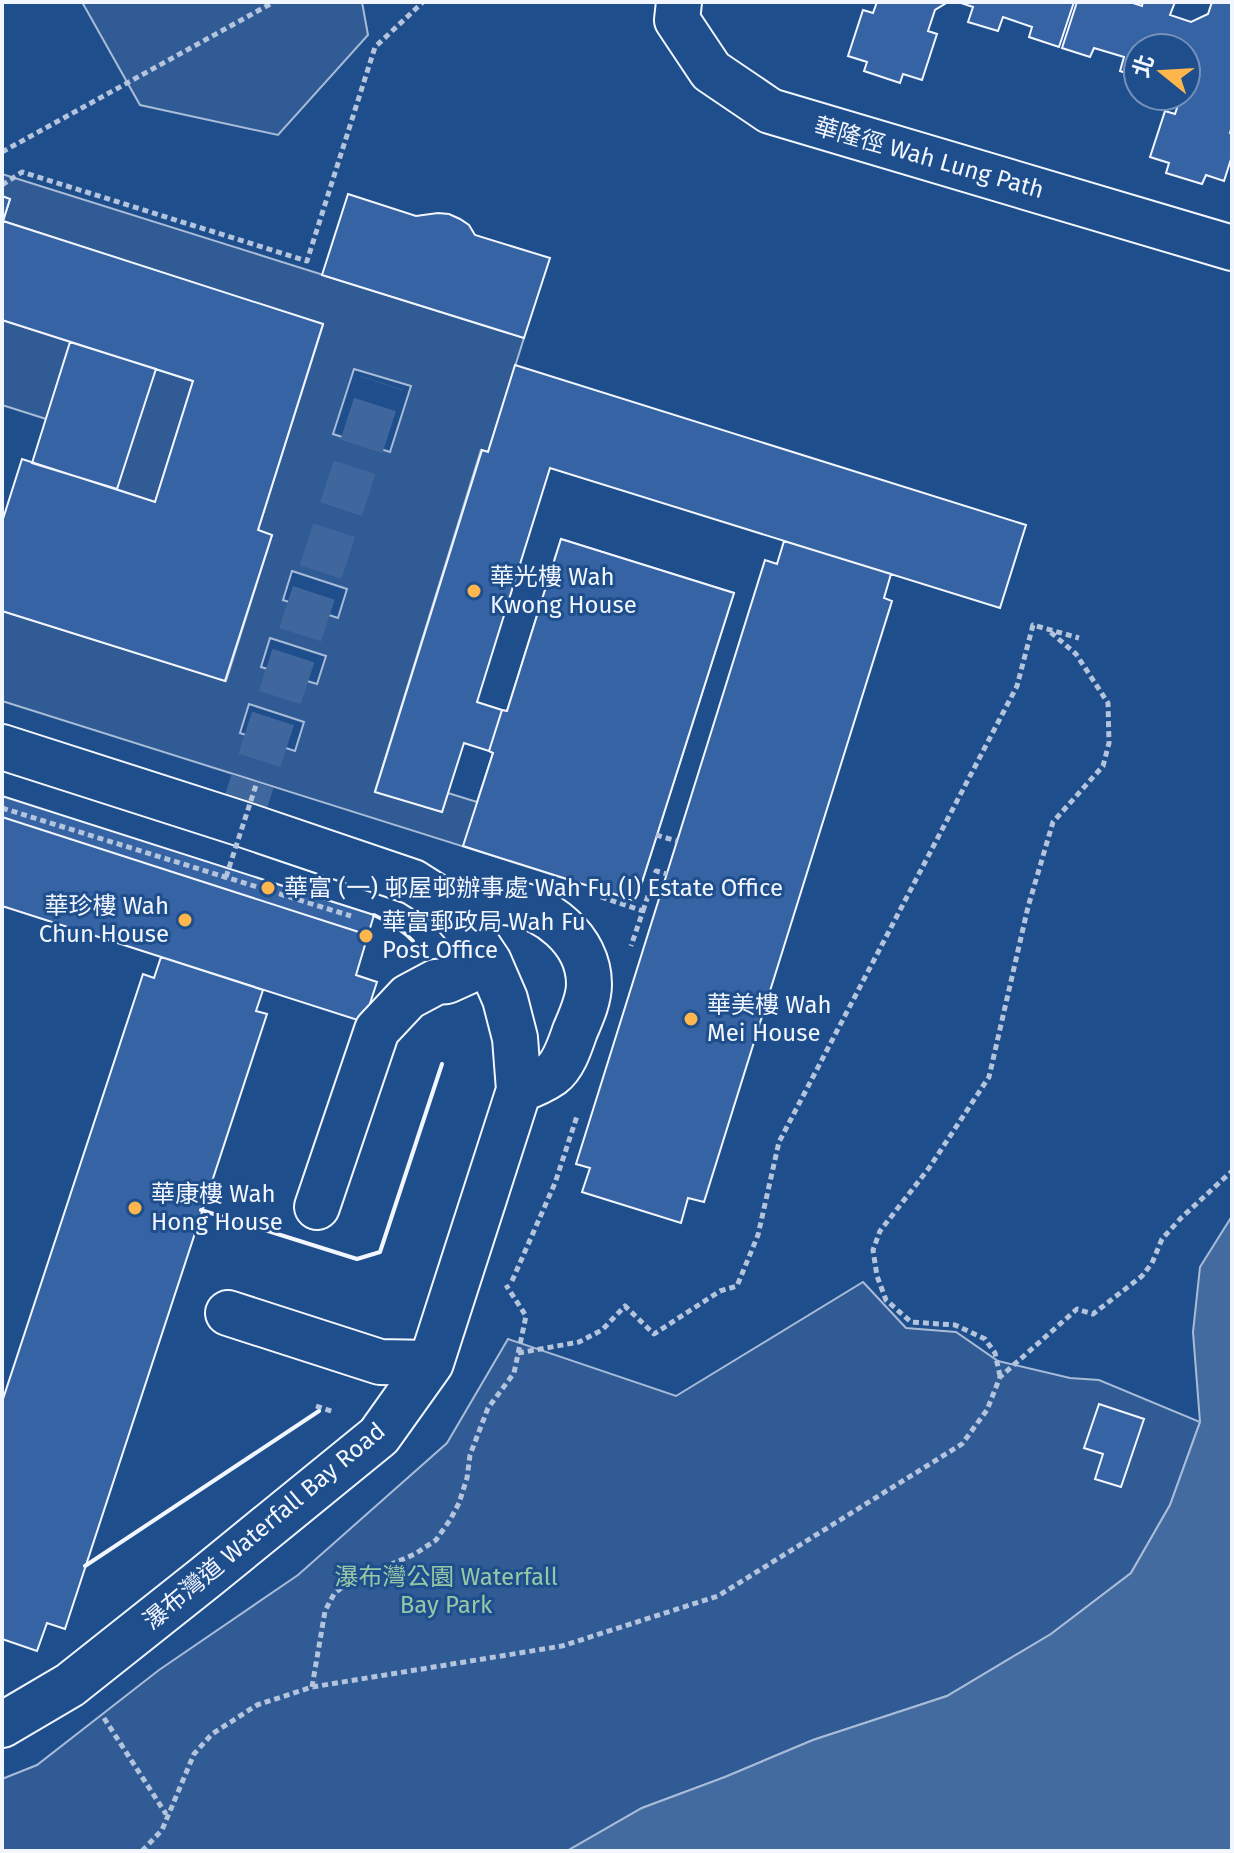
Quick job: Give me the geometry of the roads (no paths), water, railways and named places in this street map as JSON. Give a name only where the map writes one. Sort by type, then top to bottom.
[{"type":"street","name":"華隆徑 Wah Lung Path","points":[[679,2],[677,20],[711,71],[770,111],[1232,248]]},
{"type":"street","name":"瀑布灣道 Waterfall Bay Road","points":[[2,747],[413,882],[443,901],[489,962],[505,999],[515,1038],[519,1090],[431,1363],[379,1436],[70,1685],[2,1725]]},
{"type":"street","points":[[458,918],[503,902],[535,910],[557,921],[586,960],[589,986],[583,1011],[565,1055],[555,1072],[519,1090]]},
{"type":"street","points":[[317,1207],[377,1030],[408,997],[436,982],[447,981],[489,962]]},
{"type":"street","points":[[228,1313],[380,1362],[431,1363]]},
{"type":"tunnel","points":[[239,823],[382,383]]},
{"type":"place","name":"華光樓 Wah Kwong House","points":[[474,591]]},
{"type":"place","name":"華富 (一) 邨屋邨辦事處 Wah Fu (I) Estate Office","points":[[268,888]]},
{"type":"place","name":"華珍樓 Wah Chun House","points":[[185,920]]},
{"type":"place","name":"華富郵政局 Wah Fu Post Office","points":[[366,936]]},
{"type":"place","name":"華美樓 Wah Mei House","points":[[691,1019]]},
{"type":"place","name":"華康樓 Wah Hong House","points":[[135,1208]]},
{"type":"park label","name":"瀑布灣公園 Waterfall Bay Park","points":[[446,1591]]}]
